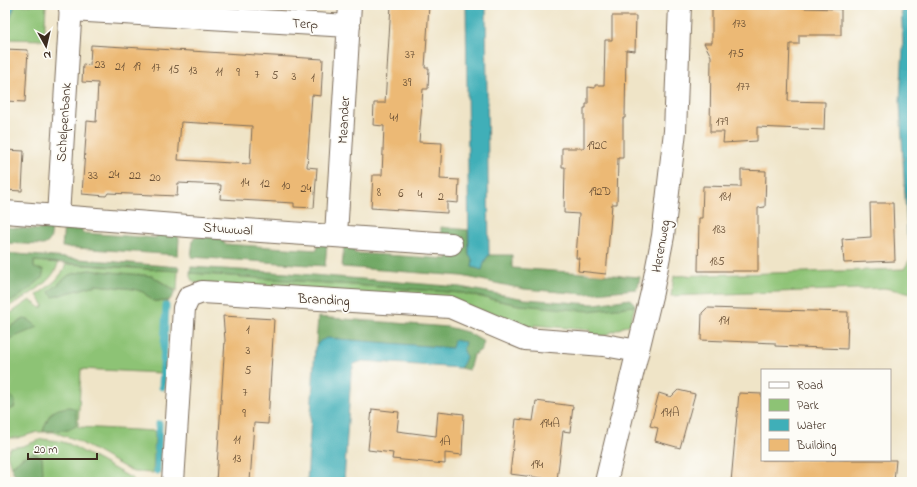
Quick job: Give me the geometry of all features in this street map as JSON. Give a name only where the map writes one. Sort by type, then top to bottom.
[{"type":"street","name":"Herenweg","points":[[606,482],[638,351],[663,236],[675,131],[680,5]]},
{"type":"street","name":"Terp","points":[[70,7],[349,15]]},
{"type":"street","name":"Schelpenbank","points":[[58,216],[70,7]]},
{"type":"street","name":"Meander","points":[[336,235],[349,15]]},
{"type":"street","name":"Stuwwal","points":[[5,212],[452,244]]},
{"type":"street","name":"Branding","points":[[173,482],[184,308],[189,297],[202,292],[450,307],[525,339],[604,345],[638,351]]},
{"type":"green space","points":[[15,5],[46,5],[44,40],[5,39],[5,33]]},
{"type":"green space","points":[[163,5],[212,5],[254,8],[255,5],[258,5],[258,11]]},
{"type":"green space","points":[[44,223],[51,225],[51,237],[46,244],[5,243],[5,227],[43,230]]},
{"type":"green space","points":[[64,225],[82,226],[82,233],[156,238],[157,231],[177,234],[179,239],[178,255],[62,247]]},
{"type":"green space","points":[[441,227],[468,230],[469,255],[473,261],[472,267],[484,263],[488,255],[512,255],[512,268],[640,277],[638,287],[636,289],[585,294],[524,289],[462,276],[342,267],[344,245],[354,246],[354,253],[448,259]]},
{"type":"green space","points":[[194,237],[224,237],[224,244],[317,250],[318,243],[327,244],[325,266],[191,257]]},
{"type":"green space","points":[[5,253],[179,267],[178,271],[34,261],[34,268],[44,270],[42,278],[16,299],[5,302]]},
{"type":"green space","points":[[912,256],[912,293],[884,288],[671,296],[674,276],[904,269]]},
{"type":"green space","points":[[34,261],[58,263],[56,270],[51,277],[36,290],[5,308],[5,302],[16,299],[34,268]]},
{"type":"green space","points":[[66,264],[178,271],[177,291],[152,276],[89,270],[69,275],[49,292],[53,297],[96,285],[134,289],[143,292],[153,301],[168,302],[164,304],[160,373],[81,369],[78,427],[155,431],[153,473],[133,472],[74,439],[53,432],[37,432],[18,438],[5,438],[5,411],[14,408],[15,401],[5,390],[5,341],[9,339],[24,319],[5,330],[5,317],[30,300],[41,308],[44,306],[37,295],[54,282]],"holes":[[[53,411],[68,430],[43,431],[49,416]]]},
{"type":"green space","points":[[191,267],[288,273],[460,287],[525,299],[578,303],[595,304],[630,299],[635,306],[589,311],[519,305],[462,293],[190,273]]},
{"type":"green space","points":[[89,270],[152,276],[175,291],[171,298],[167,301],[153,301],[143,292],[134,289],[96,285],[53,297],[49,292],[69,275]]},
{"type":"green space","points":[[190,273],[462,293],[519,305],[635,306],[630,324],[603,336],[590,336],[590,330],[534,325],[533,331],[282,288],[195,283],[191,279]]},
{"type":"green space","points":[[318,317],[448,327],[467,332],[484,342],[481,350],[473,355],[469,370],[460,368],[463,364],[455,340],[452,348],[398,344],[316,345]]},
{"type":"green space","points":[[24,319],[29,320],[38,327],[5,341],[5,330]]},
{"type":"green space","points":[[5,390],[15,401],[14,408],[5,411]]},
{"type":"green space","points":[[70,407],[76,409],[76,426],[68,430],[43,431],[49,416],[52,413],[59,409]]},
{"type":"green space","points":[[42,439],[69,444],[133,479],[134,482],[50,482],[41,478],[42,457],[33,453],[23,457],[11,467],[7,454],[10,448],[23,446]]},
{"type":"green space","points":[[33,453],[42,457],[43,472],[41,478],[50,482],[18,482],[11,467],[23,457]]},
{"type":"water","points":[[5,5],[15,5],[5,33]]},
{"type":"water","points":[[466,5],[486,5],[489,255],[485,260],[482,270],[472,267],[473,261],[469,255]]},
{"type":"water","points":[[901,5],[912,5],[912,249],[907,234],[900,102],[903,47]]},
{"type":"water","points":[[327,338],[452,348],[454,340],[465,342],[463,351],[466,357],[460,368],[363,361],[354,364],[351,374],[344,482],[307,482],[315,347],[320,341]]},
{"type":"building","points":[[391,5],[429,5],[425,68],[429,68],[428,89],[423,89],[419,142],[442,143],[440,179],[459,180],[458,203],[447,202],[447,213],[371,208],[373,175],[382,175],[384,126],[373,125],[374,103],[385,103]]},
{"type":"building","points":[[773,5],[803,5],[803,8],[841,9],[841,35],[799,35],[799,44],[790,44],[788,101],[825,102],[824,130],[757,127],[757,141],[723,143],[724,132],[710,132],[711,56],[704,43],[712,43],[712,6],[773,7]]},
{"type":"building","points":[[612,16],[636,16],[635,51],[626,50],[623,158],[618,158],[617,204],[612,204],[606,274],[578,271],[579,258],[576,258],[579,214],[564,213],[565,167],[562,167],[562,148],[584,148],[584,108],[586,108],[586,104],[588,104],[588,87],[595,88],[595,85],[604,85],[605,40],[612,40]]},
{"type":"building","points":[[91,45],[323,59],[321,96],[312,95],[307,167],[317,168],[314,208],[294,207],[294,203],[220,199],[221,185],[178,183],[177,196],[108,193],[106,196],[82,194],[87,121],[96,122],[98,83],[82,82],[83,64],[90,65]],"holes":[[[181,122],[252,126],[250,164],[178,160]]]},
{"type":"building","points":[[5,49],[28,50],[25,102],[5,101]]},
{"type":"building","points":[[5,150],[24,151],[22,191],[5,190]]},
{"type":"building","points":[[741,170],[766,171],[765,207],[758,208],[758,271],[698,271],[699,218],[702,218],[703,186],[741,187]]},
{"type":"building","points":[[870,203],[893,203],[895,261],[844,263],[842,239],[871,237]]},
{"type":"building","points":[[707,308],[848,312],[847,349],[775,346],[775,343],[701,340],[702,313]]},
{"type":"building","points":[[223,316],[274,319],[268,424],[254,423],[250,482],[216,482],[225,340]]},
{"type":"building","points":[[678,390],[695,394],[680,448],[655,441],[658,428],[650,426],[659,393],[671,397]]},
{"type":"building","points":[[739,393],[761,394],[761,461],[896,460],[894,482],[731,482]]},
{"type":"building","points":[[536,401],[573,406],[570,432],[563,431],[557,480],[510,474],[516,419],[533,421]]},
{"type":"building","points":[[372,409],[399,412],[397,431],[436,436],[438,411],[464,414],[462,455],[445,453],[445,464],[392,459],[393,453],[368,450]]},
{"type":"waterway","points":[[162,387],[166,306]]},
{"type":"waterway","points":[[157,471],[159,424]]}]
